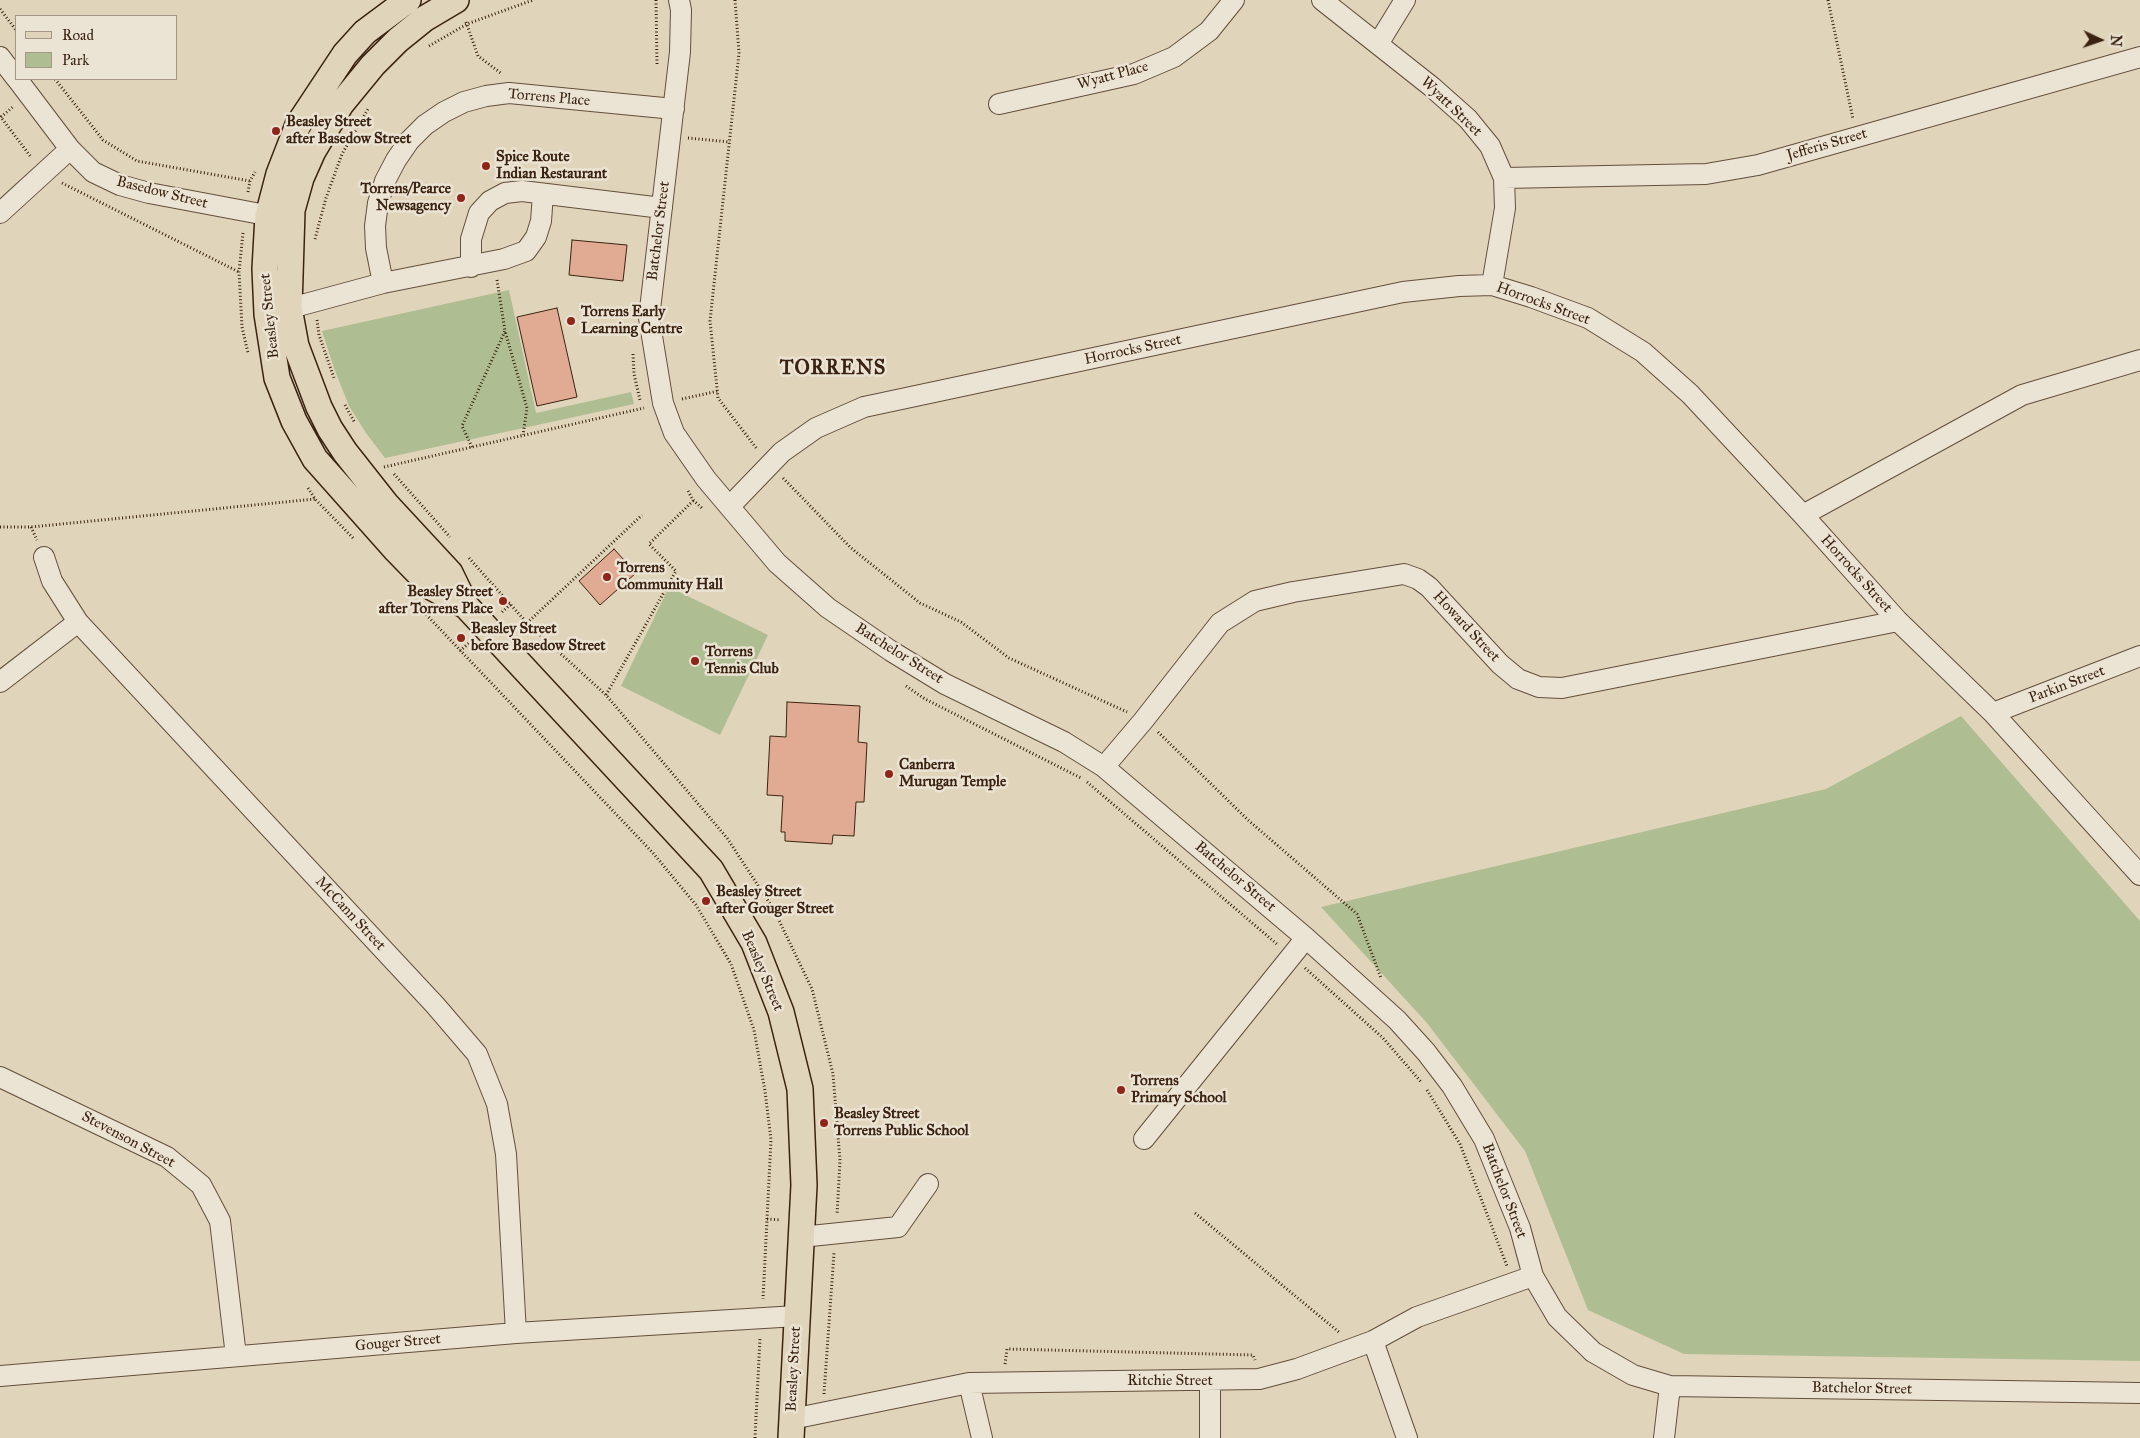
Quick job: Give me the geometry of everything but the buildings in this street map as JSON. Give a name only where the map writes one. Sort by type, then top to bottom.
[{"type":"main road","name":"Beasley Street","points":[[408,0],[365,32],[345,54],[298,125],[279,174],[268,216],[265,269],[278,311],[277,378],[294,421],[315,459],[395,549],[433,588],[466,606],[711,870],[754,943],[780,1012],[800,1088],[804,1185],[791,1429]]},
{"type":"main road","name":"Beasley Street","points":[[268,216],[292,210],[313,151],[341,104],[374,65],[398,40],[424,19],[460,8]]},
{"type":"street","name":"Batchelor Street","points":[[679,0],[681,10],[680,52],[648,318],[663,403],[674,433],[710,484],[777,563],[828,608],[945,684],[1064,742],[1104,767],[1306,938],[1397,1020],[1426,1052],[1452,1086],[1484,1140],[1520,1228],[1534,1276],[1557,1317],[1593,1352],[1634,1375],[1670,1386],[2140,1393]]},
{"type":"street","name":"Wyatt Place","points":[[999,104],[1134,74],[1174,57],[1208,31],[1234,0]]},
{"type":"street","name":"Wyatt Street","points":[[1322,0],[1432,87],[1468,119],[1490,146],[1504,178],[1505,208],[1492,285]]},
{"type":"street","points":[[1378,44],[1406,0]]},
{"type":"street","name":"Basedow Street","points":[[0,57],[15,76]]},
{"type":"street","name":"Jefferis Street","points":[[1504,178],[1706,174],[1758,165],[2140,57]]},
{"type":"street","name":"Basedow Street","points":[[18,80],[70,150],[93,172],[120,185],[149,193],[268,216]]},
{"type":"street","name":"Torrens Place","points":[[383,283],[376,248],[375,226],[378,203],[385,181],[396,160],[409,142],[425,125],[444,112],[472,100],[509,93],[674,109]]},
{"type":"street","points":[[0,213],[70,150]]},
{"type":"street","points":[[471,267],[470,253],[473,226],[484,206],[498,196],[513,191],[662,208]]},
{"type":"street","points":[[278,311],[383,283],[471,267],[526,251],[536,237],[541,221],[543,194]]},
{"type":"street","name":"Horrocks Street","points":[[730,506],[782,452],[816,428],[864,407],[1403,292],[1459,286],[1492,285],[1588,318],[1643,352],[1690,394],[1898,621],[1993,713],[2140,875]]},
{"type":"street","points":[[1802,515],[2022,395],[2140,360]]},
{"type":"street","name":"McCann Street","points":[[44,557],[52,581],[78,622],[435,1005],[477,1054],[497,1104],[506,1154],[516,1333]]},
{"type":"street","name":"Howard Street","points":[[1104,767],[1143,722],[1220,623],[1255,602],[1293,592],[1404,574],[1418,579],[1429,587],[1500,664],[1518,679],[1539,687],[1562,688],[1898,621]]},
{"type":"street","points":[[0,682],[78,622]]},
{"type":"street","name":"Parkin Street","points":[[1993,713],[2140,656]]},
{"type":"street","points":[[1144,1139],[1306,938]]},
{"type":"street","name":"Stevenson Street","points":[[0,1077],[167,1157],[201,1185],[220,1221],[236,1356]]},
{"type":"street","points":[[801,1237],[898,1227],[928,1184]]},
{"type":"street","name":"Ritchie Street","points":[[791,1429],[969,1382],[1260,1379],[1297,1369],[1373,1340],[1417,1317],[1534,1276]]},
{"type":"street","name":"Gouger Street","points":[[0,1376],[516,1333],[797,1316]]},
{"type":"street","points":[[1373,1340],[1407,1438]]},
{"type":"street","points":[[1210,1381],[1210,1438]]},
{"type":"street","points":[[969,1382],[982,1438]]},
{"type":"street","points":[[1664,1438],[1670,1386]]},
{"type":"path","points":[[423,51],[467,24],[533,0]]},
{"type":"path","points":[[656,0],[657,68]]},
{"type":"path","points":[[736,0],[739,53],[710,321],[718,398],[770,465],[851,548],[920,603],[961,622],[1009,658],[1124,710],[1154,728],[1248,820],[1357,914],[1381,979]]},
{"type":"path","points":[[1828,0],[1857,137]]},
{"type":"path","points":[[460,8],[478,56],[510,79]]},
{"type":"path","points":[[0,9],[15,29]]},
{"type":"path","points":[[56,80],[103,140],[137,161],[250,181]]},
{"type":"path","points":[[314,242],[326,198],[342,154],[372,105]]},
{"type":"path","points":[[670,136],[730,142]]},
{"type":"path","points":[[250,181],[259,164]]},
{"type":"path","points":[[249,354],[242,327],[239,272],[268,216],[250,181]]},
{"type":"path","points":[[494,261],[504,331],[527,408],[523,435]]},
{"type":"path","points":[[314,301],[319,335],[335,379]]},
{"type":"path","points":[[472,447],[462,426],[504,331]]},
{"type":"path","points":[[632,346],[634,374],[642,408],[646,415]]},
{"type":"path","points":[[386,466],[718,391]]},
{"type":"path","points":[[341,397],[359,430]]},
{"type":"path","points":[[381,459],[452,539]]},
{"type":"path","points":[[305,482],[315,499],[355,541]]},
{"type":"path","points":[[684,484],[694,500],[708,513]]},
{"type":"path","points":[[606,695],[676,571],[649,544],[710,484]]},
{"type":"path","points":[[0,526],[31,527],[315,499]]},
{"type":"path","points":[[527,623],[642,515]]},
{"type":"path","points":[[465,554],[527,623],[606,695],[726,838],[774,910],[812,989],[833,1074],[840,1162],[824,1394],[832,1395]]},
{"type":"path","points":[[415,603],[653,853],[696,905],[731,964],[754,1030],[765,1090],[771,1140],[755,1438]]},
{"type":"path","points":[[903,684],[925,699],[1085,781],[1292,957],[1383,1038],[1426,1088],[1460,1144],[1508,1269]]},
{"type":"path","points":[[1340,999],[1355,982]]},
{"type":"path","points":[[1195,1214],[1344,1337]]},
{"type":"path","points":[[1005,1366],[1007,1349],[1253,1355],[1259,1367]]},
{"type":"green space","points":[[509,290],[536,413],[631,392],[634,404],[385,458],[349,406],[322,331]]},
{"type":"green space","name":"Torrens Tennis Club","points":[[669,587],[768,635],[720,735],[621,686]]},
{"type":"green space","points":[[1961,716],[2140,921],[2140,1361],[1684,1354],[1588,1310],[1525,1151],[1427,1023],[1321,907],[1826,789]]},
{"type":"place","name":"Beasley Street after Basedow Street","points":[[276,131]]},
{"type":"place","name":"Spice Route Indian Restaurant","points":[[486,166]]},
{"type":"place","name":"Torrens/Pearce Newsagency","points":[[461,198]]},
{"type":"place","name":"Torrens Early Learning Centre","points":[[571,321]]},
{"type":"place","name":"Torrens Community Hall","points":[[607,577]]},
{"type":"place","name":"Beasley Street after Torrens Place","points":[[503,601]]},
{"type":"place","name":"Beasley Street before Basedow Street","points":[[461,638]]},
{"type":"place","name":"Torrens Tennis Club","points":[[695,661]]},
{"type":"place","name":"Canberra Murugan Temple","points":[[889,774]]},
{"type":"place","name":"Beasley Street after Gouger Street","points":[[706,901]]},
{"type":"place","name":"Torrens Primary School","points":[[1121,1090]]},
{"type":"place","name":"Beasley Street Torrens Public School","points":[[824,1123]]},
{"type":"district","name":"TORRENS","points":[[833,369]]}]
